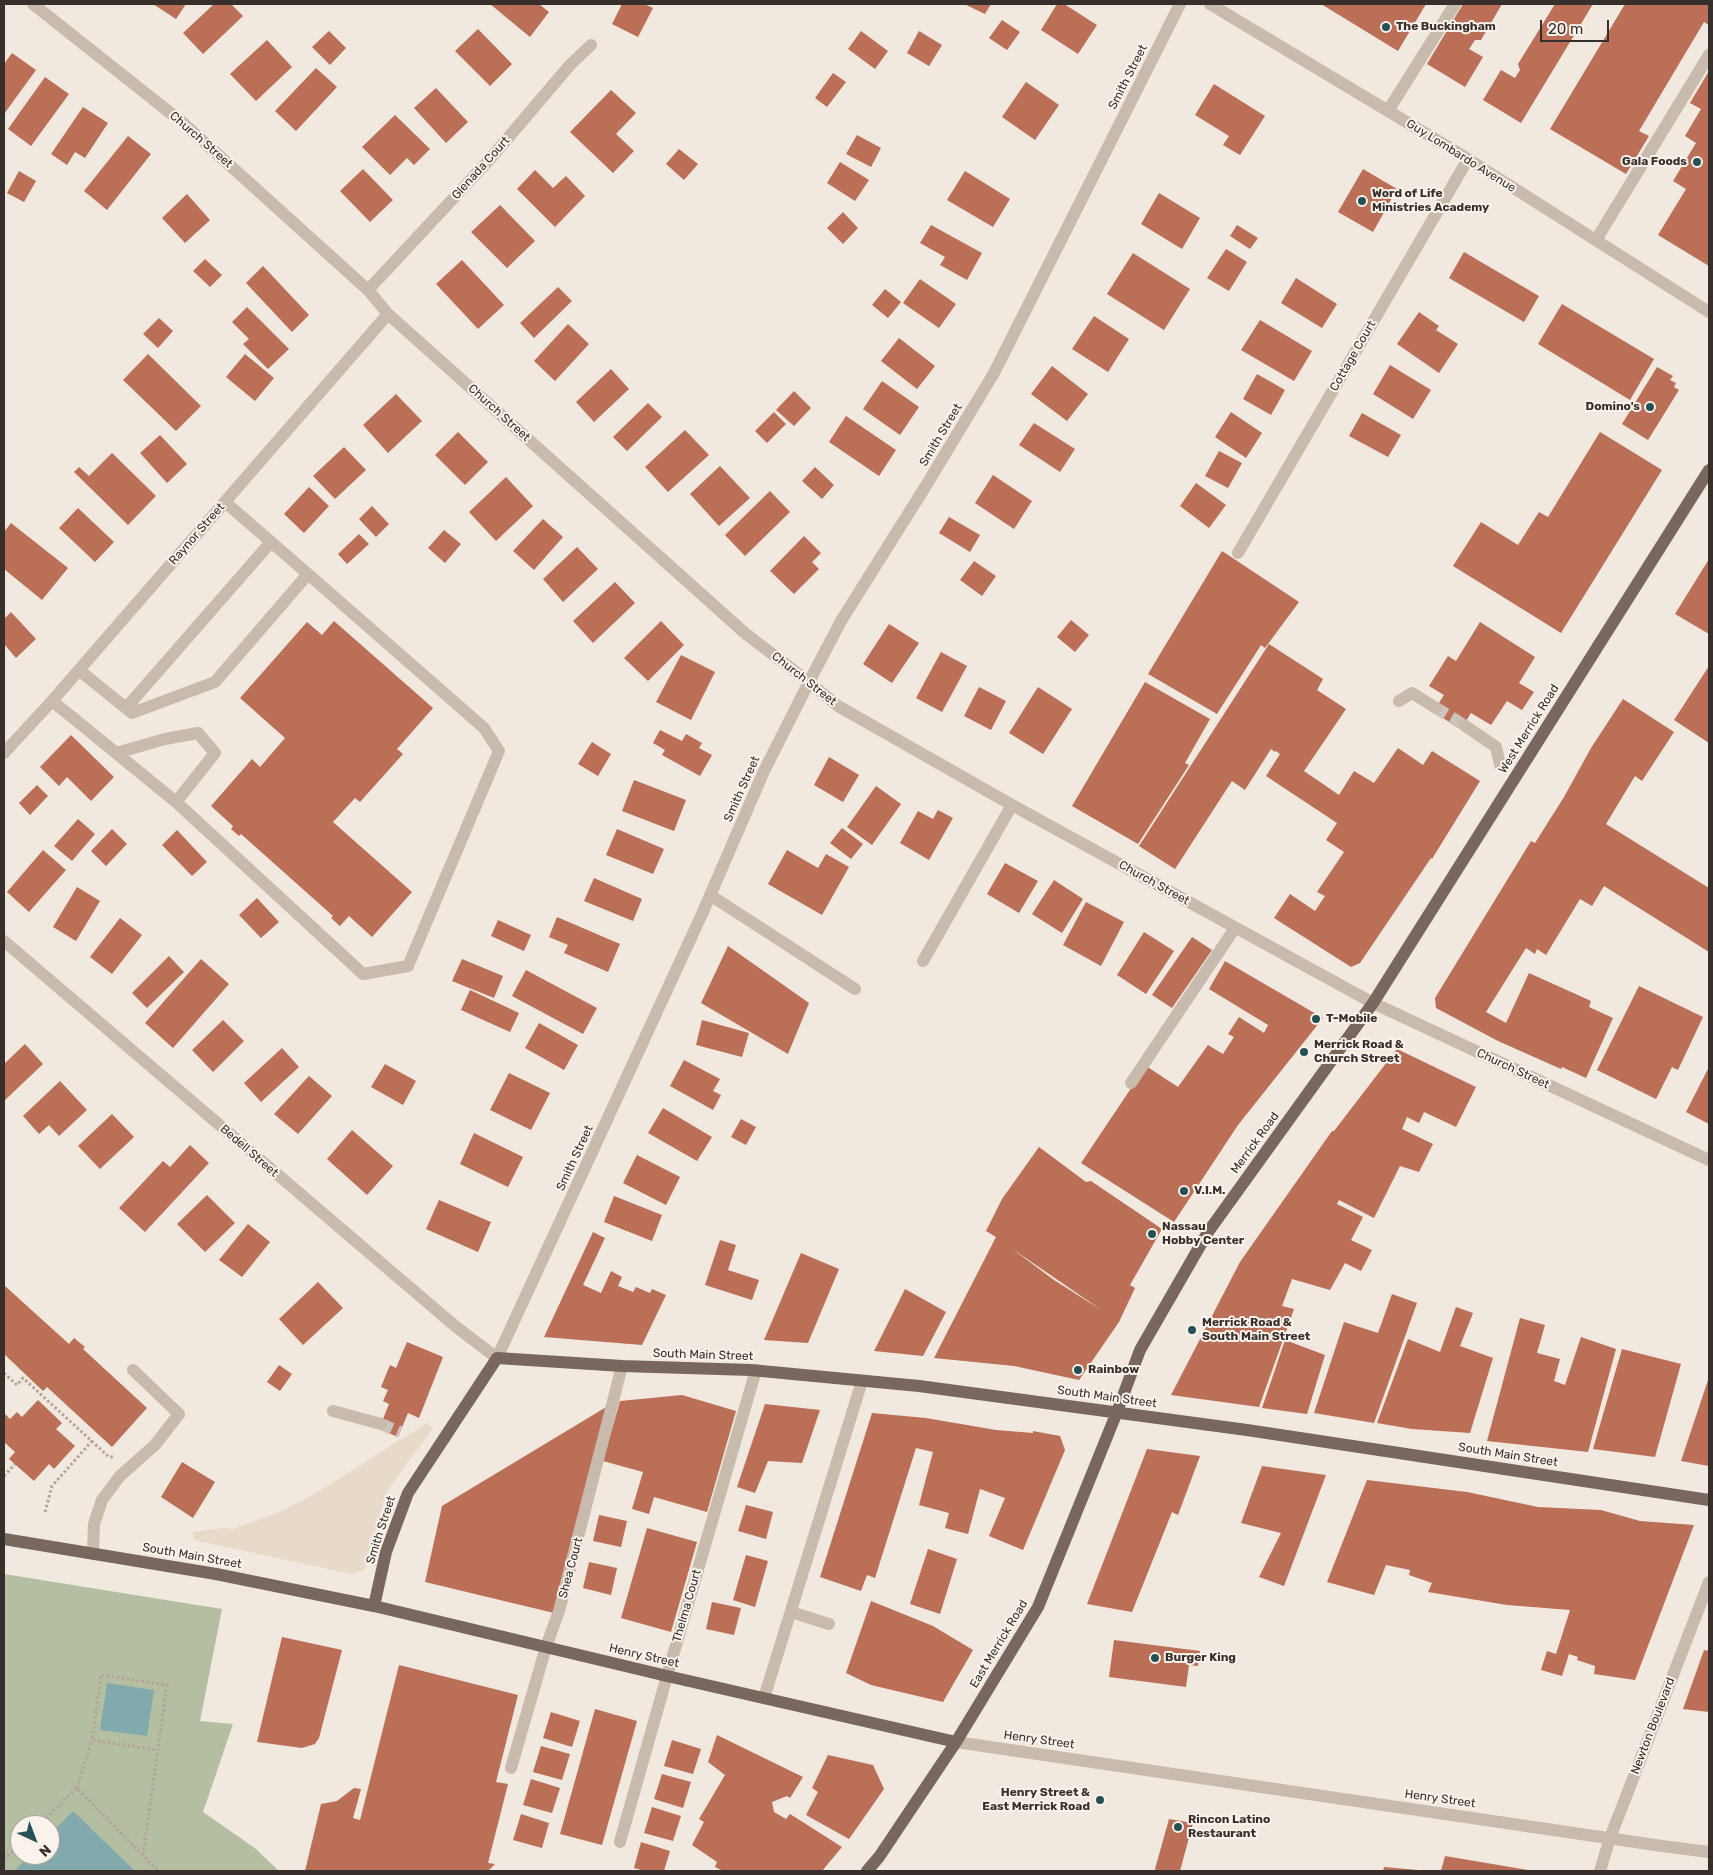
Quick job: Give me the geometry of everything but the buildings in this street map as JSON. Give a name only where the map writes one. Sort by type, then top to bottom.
[{"type":"main road","name":"West Merrick Road","points":[[1373,1003],[1709,470]]},
{"type":"main road","name":"Merrick Road","points":[[1117,1412],[1140,1350],[1208,1232],[1373,1003]]},
{"type":"main road","name":"South Main Street","points":[[497,1358],[622,1366],[756,1370],[919,1386],[1117,1412],[1709,1500]]},
{"type":"main road","name":"Smith Street","points":[[374,1606],[386,1552],[408,1493],[497,1358]]},
{"type":"main road","name":"East Merrick Road","points":[[867,1871],[879,1857],[956,1742],[1038,1606],[1117,1412]]},
{"type":"main road","name":"South Main Street","points":[[4,1539],[216,1574],[374,1606]]},
{"type":"main road","name":"Henry Street","points":[[374,1606],[956,1742]]},
{"type":"street","name":"Church Street","points":[[33,4],[183,123],[368,290],[388,314],[746,634],[838,706],[1012,805],[1373,1003],[1709,1160]]},
{"type":"street","name":"Smith Street","points":[[497,1358],[710,895],[764,771],[841,621],[927,484],[994,372],[1180,4]]},
{"type":"street","name":"Guy Lombardo Avenue","points":[[1210,4],[1468,159],[1709,312]]},
{"type":"street","points":[[1388,111],[1455,4]]},
{"type":"street","name":"Glenada Court","points":[[368,290],[490,159],[570,65],[591,45]]},
{"type":"street","points":[[1596,240],[1709,55]]},
{"type":"street","name":"Cottage Court","points":[[1238,553],[1468,159]]},
{"type":"street","name":"Raynor Street","points":[[4,753],[52,701],[388,314]]},
{"type":"street","points":[[52,701],[176,802],[363,974],[408,966],[499,751],[484,728],[225,502]]},
{"type":"street","points":[[126,708],[271,542]]},
{"type":"street","points":[[79,670],[132,713],[215,682],[308,574]]},
{"type":"street","points":[[1400,701],[1412,693],[1436,708]]},
{"type":"street","points":[[1464,726],[1496,747],[1500,765]]},
{"type":"street","points":[[116,753],[165,739],[198,734],[215,753],[176,802]]},
{"type":"street","points":[[923,960],[1012,805]]},
{"type":"street","points":[[710,895],[855,989]]},
{"type":"street","points":[[1131,1083],[1236,928]]},
{"type":"street","name":"Bedell Street","points":[[4,940],[455,1326],[497,1358]]},
{"type":"street","name":"Shea Court","points":[[511,1768],[546,1647],[560,1611],[622,1366]]},
{"type":"street","points":[[93,1554],[94,1524],[102,1500],[120,1476],[155,1445],[179,1414],[133,1370]]},
{"type":"street","name":"Thelma Court","points":[[620,1842],[756,1370]]},
{"type":"street","points":[[764,1698],[862,1381]]},
{"type":"street","points":[[333,1410],[381,1424]]},
{"type":"street","name":"Newton Boulevard","points":[[1600,1871],[1610,1838],[1709,1582]]},
{"type":"street","points":[[791,1612],[829,1624]]},
{"type":"street","name":"Henry Street","points":[[956,1742],[1709,1852]]},
{"type":"path","points":[[4,1373],[17,1385],[23,1378],[109,1457],[121,1457]]},
{"type":"path","points":[[45,1512],[52,1486],[92,1441]]},
{"type":"path","points":[[4,1476],[15,1464]]},
{"type":"path","points":[[49,1815],[77,1788],[92,1740],[102,1675],[167,1685],[143,1855]]},
{"type":"path","points":[[92,1740],[157,1750]]},
{"type":"path","points":[[77,1788],[158,1871]]},
{"type":"green space","points":[[4,1574],[222,1609],[200,1721],[233,1724],[203,1812],[256,1849],[279,1871],[4,1871]]},
{"type":"shaded area","points":[[427,1423],[433,1428],[387,1491],[364,1570],[351,1574],[194,1540],[192,1532],[224,1528],[232,1529],[275,1514],[311,1496]]},
{"type":"water","points":[[107,1683],[154,1690],[147,1736],[100,1730]]},
{"type":"water","points":[[73,1811],[135,1871],[18,1871],[16,1869],[20,1865],[60,1865],[60,1825]]},
{"type":"tunnel","points":[[1436,708],[1464,725]]},
{"type":"tunnel","points":[[381,1424],[400,1432]]},
{"type":"place","name":"The Buckingham","points":[[1386,27]]},
{"type":"place","name":"Gala Foods","points":[[1697,162]]},
{"type":"place","name":"Word of Life Ministries Academy","points":[[1362,201]]},
{"type":"place","name":"Domino's","points":[[1650,407]]},
{"type":"place","name":"T-Mobile","points":[[1316,1019]]},
{"type":"place","name":"Merrick Road & Church Street","points":[[1304,1052]]},
{"type":"place","name":"V.I.M.","points":[[1184,1191]]},
{"type":"place","name":"Nassau Hobby Center","points":[[1152,1234]]},
{"type":"place","name":"Merrick Road & South Main Street","points":[[1192,1330]]},
{"type":"place","name":"Rainbow","points":[[1078,1370]]},
{"type":"place","name":"Burger King","points":[[1155,1658]]},
{"type":"place","name":"Henry Street & East Merrick Road","points":[[1100,1800]]},
{"type":"place","name":"Rincon Latino Restaurant","points":[[1178,1827]]}]
